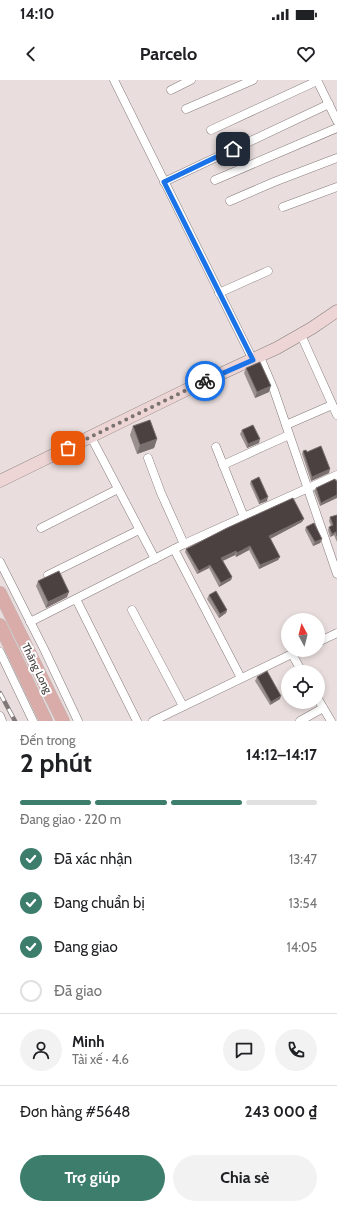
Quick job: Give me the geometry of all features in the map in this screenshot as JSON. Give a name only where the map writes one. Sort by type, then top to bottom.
[{"type":"main road","name":"Thăng Long","points":[[0,593],[63,721]]},
{"type":"main road","name":"Thăng Long","points":[[0,625],[46,721]]},
{"type":"street","points":[[114,80],[219,293],[274,390],[337,574]]},
{"type":"street","points":[[172,90],[191,80]]},
{"type":"street","points":[[186,109],[253,80]]},
{"type":"street","points":[[212,130],[317,80],[336,118]]},
{"type":"street","points":[[164,182],[328,104]]},
{"type":"street","points":[[215,180],[337,128]]},
{"type":"street","points":[[230,201],[274,182],[337,158]]},
{"type":"street","points":[[282,207],[337,187]]},
{"type":"street","points":[[219,293],[268,271]]},
{"type":"street","points":[[0,481],[188,389],[256,358],[301,335],[337,311]]},
{"type":"street","points":[[301,335],[337,415]]},
{"type":"street","points":[[286,425],[332,405]]},
{"type":"street","points":[[223,465],[289,435]]},
{"type":"street","points":[[92,437],[155,559]]},
{"type":"street","points":[[216,447],[244,517]]},
{"type":"street","points":[[148,458],[161,493],[184,544]]},
{"type":"street","points":[[30,622],[184,544],[337,475]]},
{"type":"street","points":[[41,528],[118,489]]},
{"type":"street","points":[[48,575],[139,530]]},
{"type":"street","points":[[174,550],[242,678]]},
{"type":"street","points":[[0,562],[78,721]]},
{"type":"street","points":[[76,599],[137,721]]},
{"type":"street","points":[[132,610],[183,706]]},
{"type":"street","points":[[325,639],[337,634]]},
{"type":"street","points":[[0,652],[33,721]]},
{"type":"street","points":[[152,721],[286,657]]},
{"type":"street","points":[[300,721],[321,709]]},
{"type":"street","points":[[324,709],[330,721]]},
{"type":"street","points":[[0,716],[2,721]]},
{"type":"building","points":[[260,362],[271,386],[257,392],[246,368]]},
{"type":"building","points":[[150,420],[157,439],[140,445],[133,426]]},
{"type":"building","points":[[253,425],[260,439],[248,444],[242,430]]},
{"type":"building","points":[[321,446],[330,469],[312,477],[303,451],[306,450],[307,452]]},
{"type":"building","points":[[259,477],[268,497],[260,501],[251,481]]},
{"type":"building","points":[[335,479],[337,481],[337,495],[321,503],[316,488]]},
{"type":"building","points":[[293,498],[304,519],[269,536],[280,557],[260,565],[250,546],[237,553],[236,551],[221,558],[232,577],[221,583],[210,565],[199,571],[186,549],[227,528]]},
{"type":"building","points":[[337,515],[337,536],[336,532],[332,534],[329,527],[333,525],[330,517]]},
{"type":"building","points":[[314,523],[322,539],[315,542],[306,527]]},
{"type":"building","points":[[59,571],[69,592],[48,602],[38,581]]},
{"type":"building","points":[[216,591],[227,610],[220,614],[209,595]]},
{"type":"building","points":[[267,671],[281,696],[271,702],[257,677]]},
{"type":"railway","points":[[0,693],[15,721]]},
{"type":"way so far","points":[[68,448],[205,381]]},
{"type":"route","points":[[205,381],[253,360],[164,182],[233,149]]}]
